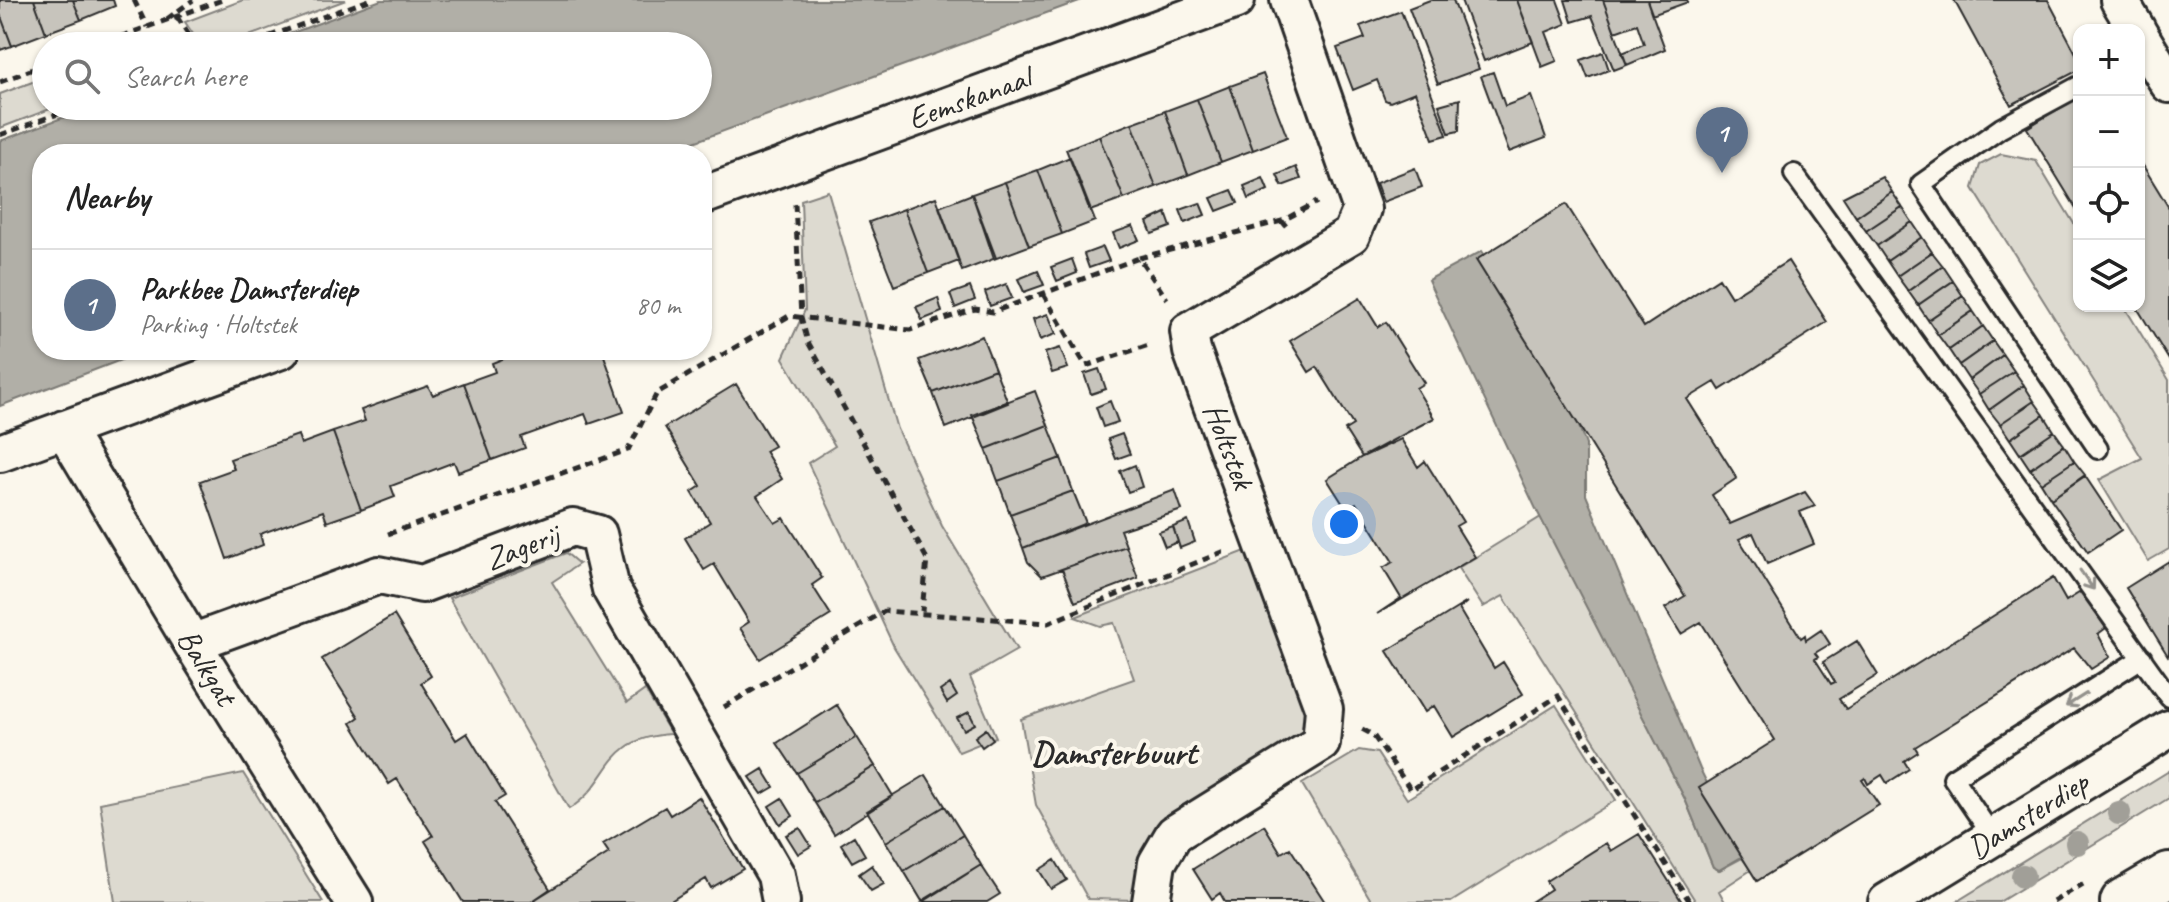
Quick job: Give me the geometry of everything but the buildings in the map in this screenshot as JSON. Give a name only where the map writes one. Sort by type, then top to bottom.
[{"type":"main road","points":[[2123,902],[2169,875]]},
{"type":"street","name":"Eemskanaal","points":[[712,192],[1236,0]]},
{"type":"street","points":[[1189,331],[1351,235],[1362,209],[1289,0]]},
{"type":"street","points":[[2119,0],[2132,24]]},
{"type":"street","points":[[2145,48],[2169,84]]},
{"type":"street","name":"Holtstek","points":[[1189,331],[1192,351],[1324,709]]},
{"type":"street","points":[[0,453],[254,360]]},
{"type":"street","name":"Balkgat","points":[[64,429],[192,643],[354,902]]},
{"type":"street","name":"Zagerij","points":[[192,643],[379,575],[422,584],[573,527],[598,534],[611,589],[776,875],[781,902]]},
{"type":"street","points":[[1151,902],[1157,863],[1174,834],[1321,743],[1324,709]]},
{"type":"street","name":"Damsterdiep","points":[[1887,902],[2169,729]]},
{"type":"lane","points":[[2073,89],[2001,128],[1921,184],[2098,449]]},
{"type":"lane","points":[[1794,174],[2169,697]]},
{"type":"lane","points":[[1993,837],[1953,778],[2142,658]]},
{"type":"path","points":[[134,0],[147,27]]},
{"type":"path","points":[[163,22],[193,0]]},
{"type":"path","points":[[133,32],[222,0]]},
{"type":"path","points":[[281,32],[369,0]]},
{"type":"path","points":[[177,17],[187,32]]},
{"type":"path","points":[[0,82],[32,69]]},
{"type":"path","points":[[0,135],[41,120]]},
{"type":"path","points":[[782,166],[795,204],[801,317],[808,342],[927,559],[922,611]]},
{"type":"path","points":[[378,538],[628,450],[657,393],[789,316],[910,330],[975,309],[993,312],[1139,258],[1282,221],[1317,202],[1313,189]]},
{"type":"path","points":[[1282,221],[1308,261]]},
{"type":"path","points":[[1043,294],[1086,366],[1189,331],[1139,258]]},
{"type":"path","points":[[691,727],[885,611],[922,611],[1048,623],[1260,537]]},
{"type":"path","points":[[1324,709],[1373,735],[1411,790],[1558,696],[1690,902]]},
{"type":"shaded area","points":[[243,0],[346,0],[260,32],[192,32],[185,22]]},
{"type":"shaded area","points":[[381,0],[1082,0],[688,144],[32,144],[32,360],[121,360],[0,406],[0,141],[56,120],[712,120],[712,32],[295,32]]},
{"type":"shaded area","points":[[32,82],[32,116],[0,128],[0,94]]},
{"type":"shaded area","points":[[2001,154],[2036,161],[2073,222],[2073,312],[2128,312],[2169,380],[2169,549],[2148,561],[2099,480],[2142,458],[1973,188],[1980,165]]},
{"type":"shaded area","points":[[828,191],[897,429],[942,526],[1017,650],[970,677],[996,737],[959,752],[894,647],[808,463],[835,446],[783,358],[805,310],[801,200]]},
{"type":"shaded area","points":[[1482,251],[1558,371],[1586,445],[1586,495],[1700,769],[1743,856],[1719,870],[1713,867],[1685,799],[1536,509],[1428,280]]},
{"type":"shaded area","points":[[1541,517],[1685,799],[1713,867],[1720,870],[1742,858],[1751,870],[1719,891],[1725,902],[1696,902],[1503,596],[1483,607],[1458,568]]},
{"type":"shaded area","points":[[1248,550],[1310,713],[1306,729],[1297,738],[1164,818],[1147,845],[1139,900],[1088,899],[1036,805],[1021,719],[1134,679],[1114,623],[1100,626],[1075,617]]},
{"type":"shaded area","points":[[566,553],[579,564],[552,582],[627,703],[645,690],[671,734],[632,743],[611,762],[583,798],[569,809],[449,598]]},
{"type":"shaded area","points":[[1556,705],[1616,800],[1451,902],[1372,902],[1302,784],[1359,750],[1377,753],[1407,799]]},
{"type":"shaded area","points":[[2169,771],[2169,798],[1999,902],[1956,902]]},
{"type":"shaded area","points":[[243,773],[323,902],[115,902],[100,803]]},
{"type":"place","name":"Parkbee Damsterdiep","points":[[1722,173]]},
{"type":"district","name":"Damsterbuurt","points":[[1114,752]]}]
